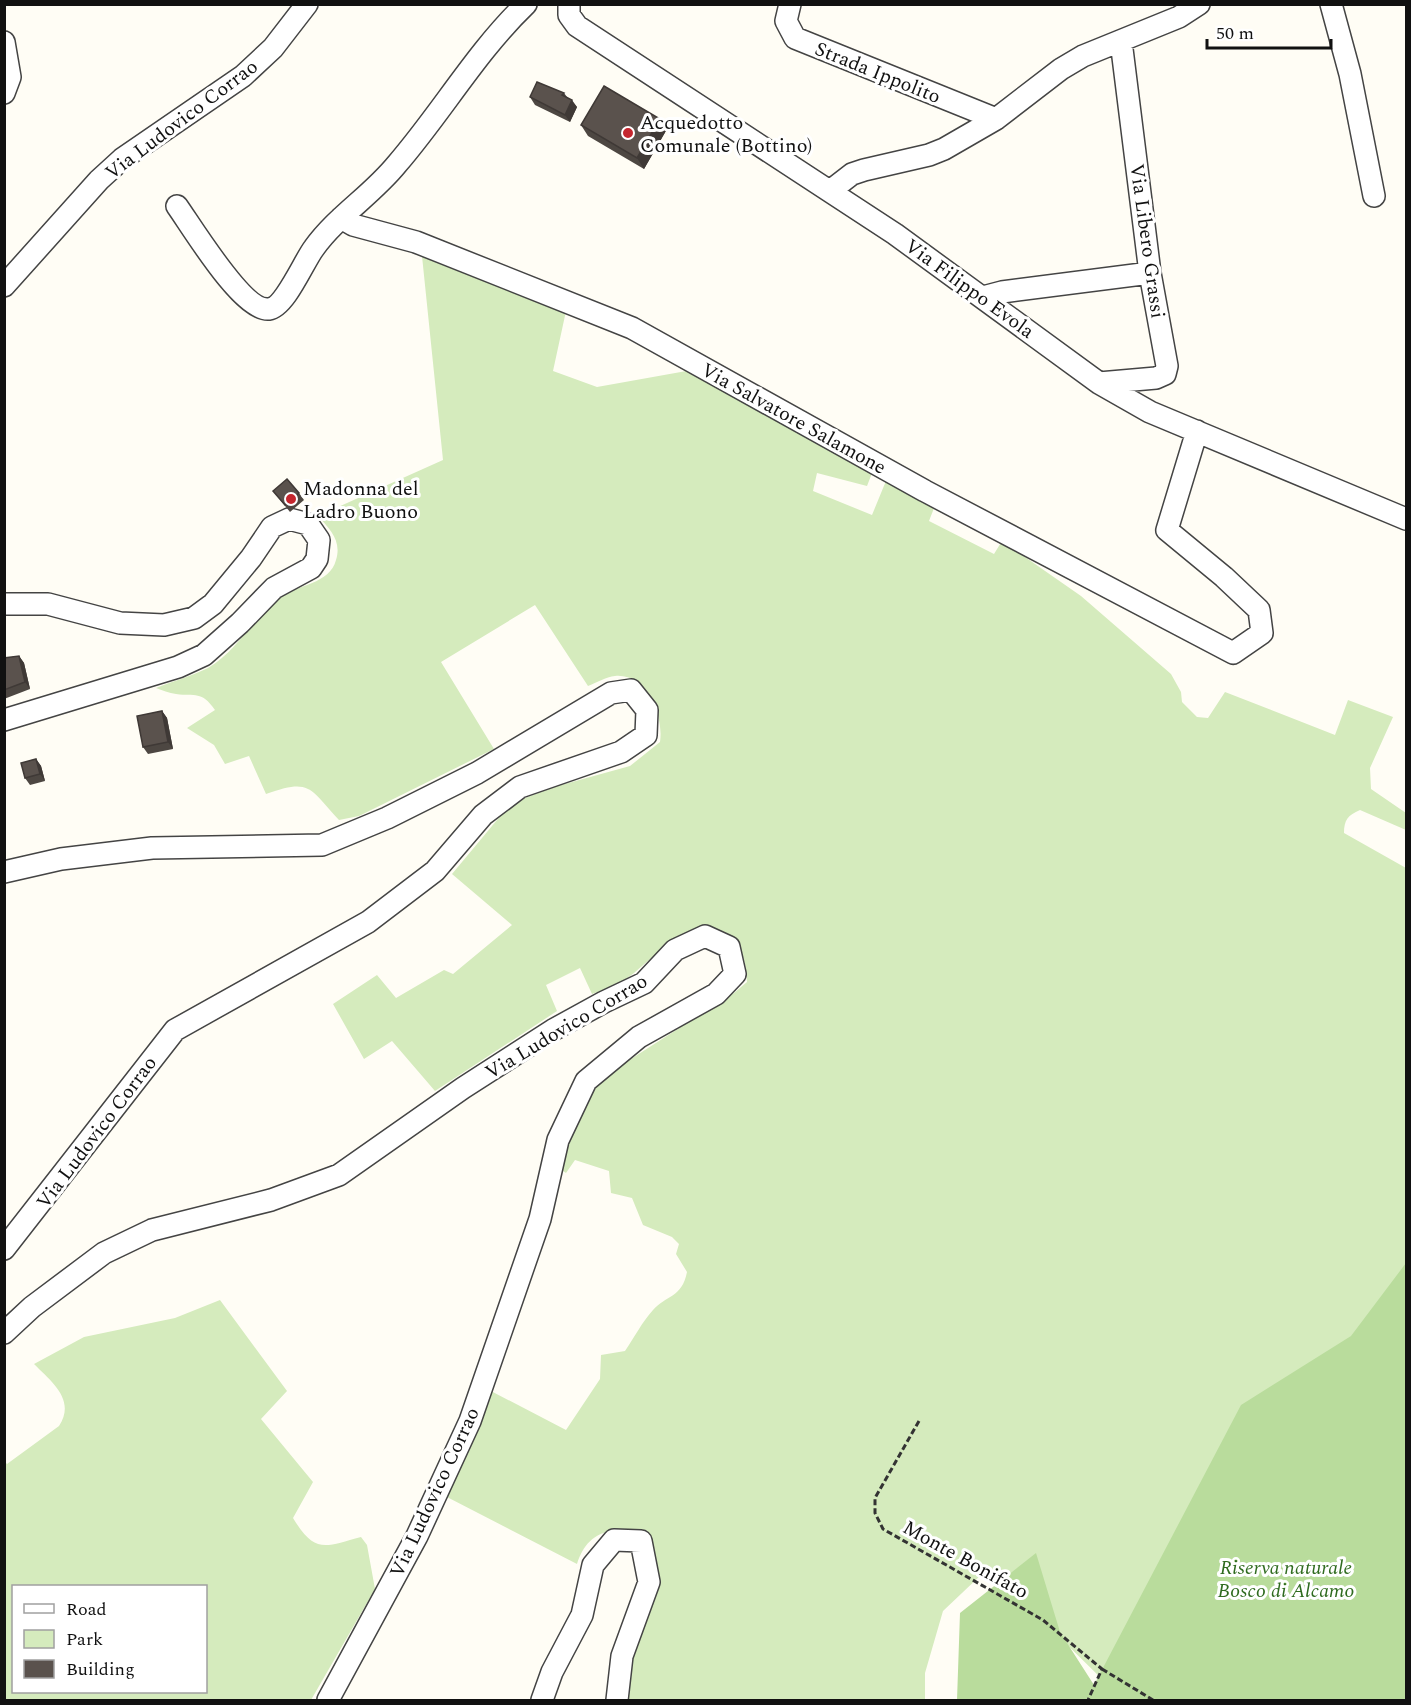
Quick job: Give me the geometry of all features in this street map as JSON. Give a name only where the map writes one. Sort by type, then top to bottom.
[{"type":"street","name":"Via Ludovico Corrao","points":[[4,286],[99,180],[122,159],[243,76],[273,48],[307,4]]},
{"type":"street","points":[[177,206],[233,285],[260,308],[271,309],[280,304],[304,261],[329,229],[378,187],[427,129],[495,34],[526,4]]},
{"type":"street","name":"Via Filippo Evola","points":[[569,4],[569,15],[577,26],[915,247],[1099,383],[1150,412],[1407,519]]},
{"type":"street","name":"Strada Ippolito","points":[[790,4],[786,21],[795,38],[996,119]]},
{"type":"street","points":[[830,191],[864,170],[929,155],[944,149],[996,119],[1061,69],[1083,56],[1179,17],[1199,4]]},
{"type":"street","points":[[1331,4],[1350,74],[1374,196]]},
{"type":"street","name":"Via Libero Grassi","points":[[1099,383],[1156,378],[1165,374],[1167,366],[1150,273],[1121,40]]},
{"type":"street","points":[[4,42],[10,77],[4,93]]},
{"type":"street","name":"Via Salvatore Salamone","points":[[341,218],[353,225],[416,242],[632,328],[925,491],[1233,653],[1262,633],[1258,610],[1167,530],[1197,431]]},
{"type":"street","points":[[983,297],[1002,292],[1150,273]]},
{"type":"street","points":[[4,604],[48,604],[120,623],[164,625],[194,618],[213,604],[252,558],[272,526],[280,521],[289,519],[308,524],[319,540],[317,560],[311,568],[274,588],[204,655],[178,667],[4,720]]},
{"type":"street","name":"Via Ludovico Corrao","points":[[4,872],[61,859],[152,848],[322,845],[387,818],[477,773],[612,693],[631,690],[647,710],[646,735],[638,741],[621,752],[520,787],[483,815],[435,871],[368,922],[175,1030],[4,1249]]},
{"type":"street","name":"Via Ludovico Corrao","points":[[4,1333],[32,1307],[104,1253],[152,1230],[271,1200],[339,1175],[463,1088],[553,1030],[644,983],[675,950],[705,936],[729,947],[735,974],[716,994],[639,1037],[586,1081],[558,1140],[540,1218],[470,1421],[417,1536],[328,1701]]},
{"type":"street","points":[[542,1701],[552,1672],[582,1615],[593,1565],[614,1540],[641,1541],[649,1582],[622,1656],[617,1701]]},
{"type":"path","name":"Monte Bonifato","points":[[920,1421],[875,1498],[875,1513],[883,1529],[1042,1620],[1102,1669],[1153,1701]]},
{"type":"path","points":[[1088,1701],[1102,1669]]},
{"type":"green space","points":[[422,256],[566,311],[553,371],[597,387],[692,370],[874,468],[867,486],[817,473],[813,491],[872,515],[888,476],[936,503],[929,521],[994,554],[1002,541],[1081,596],[1171,674],[1181,692],[1182,702],[1197,717],[1208,718],[1225,692],[1335,735],[1348,700],[1393,717],[1370,768],[1371,789],[1406,813],[1406,830],[1360,810],[1348,818],[1344,833],[1406,868],[1406,1283],[1112,1689],[1030,1608],[981,1575],[943,1611],[925,1673],[925,1700],[625,1700],[633,1645],[658,1577],[653,1551],[614,1530],[600,1534],[590,1541],[582,1551],[577,1564],[445,1496],[489,1390],[566,1430],[600,1379],[601,1355],[625,1351],[653,1310],[681,1287],[687,1272],[676,1254],[679,1244],[672,1237],[643,1225],[632,1198],[611,1193],[609,1171],[575,1160],[566,1173],[560,1169],[558,1157],[591,1093],[609,1073],[734,993],[747,982],[745,963],[738,946],[728,937],[713,930],[699,929],[684,934],[670,942],[631,976],[618,984],[592,994],[580,968],[546,985],[557,1011],[435,1091],[392,1041],[364,1059],[333,1004],[377,975],[396,998],[444,970],[453,974],[512,925],[452,874],[502,814],[525,798],[554,787],[630,766],[660,742],[661,732],[656,709],[644,689],[636,681],[615,676],[588,686],[535,605],[441,662],[494,749],[359,816],[339,820],[315,793],[301,787],[281,789],[266,794],[249,756],[225,764],[214,745],[187,728],[215,710],[206,699],[173,694],[156,688],[208,668],[228,653],[270,605],[280,597],[320,579],[333,568],[337,553],[336,541],[318,516],[443,460]]},
{"type":"green space","name":"Riserva naturale Bosco di Alcamo","points":[[1406,1263],[1406,1700],[957,1700],[960,1613],[1036,1553],[1060,1632],[1094,1685],[1241,1405],[1351,1336]]},
{"type":"green space","points":[[220,1300],[287,1391],[261,1419],[313,1482],[293,1518],[308,1538],[321,1545],[361,1537],[367,1545],[375,1589],[311,1700],[5,1700],[5,1462],[7,1464],[59,1426],[64,1417],[65,1408],[60,1392],[34,1364],[84,1337],[175,1318]]},
{"type":"building","points":[[537,82],[564,93],[562,95],[572,100],[565,115],[530,97]]},
{"type":"building","name":"Acquedotto Comunale (Bottino)","points":[[604,86],[660,119],[637,158],[581,125]]},
{"type":"building","points":[[287,479],[299,493],[285,505],[273,491]]},
{"type":"building","points":[[19,656],[25,682],[4,690],[4,658]]},
{"type":"building","points":[[162,711],[168,742],[143,747],[137,716]]},
{"type":"building","points":[[36,759],[40,774],[25,778],[21,763]]},
{"type":"place","name":"Acquedotto Comunale (Bottino)","points":[[628,133]]},
{"type":"place","name":"Madonna del Ladro Buono","points":[[291,499]]}]
